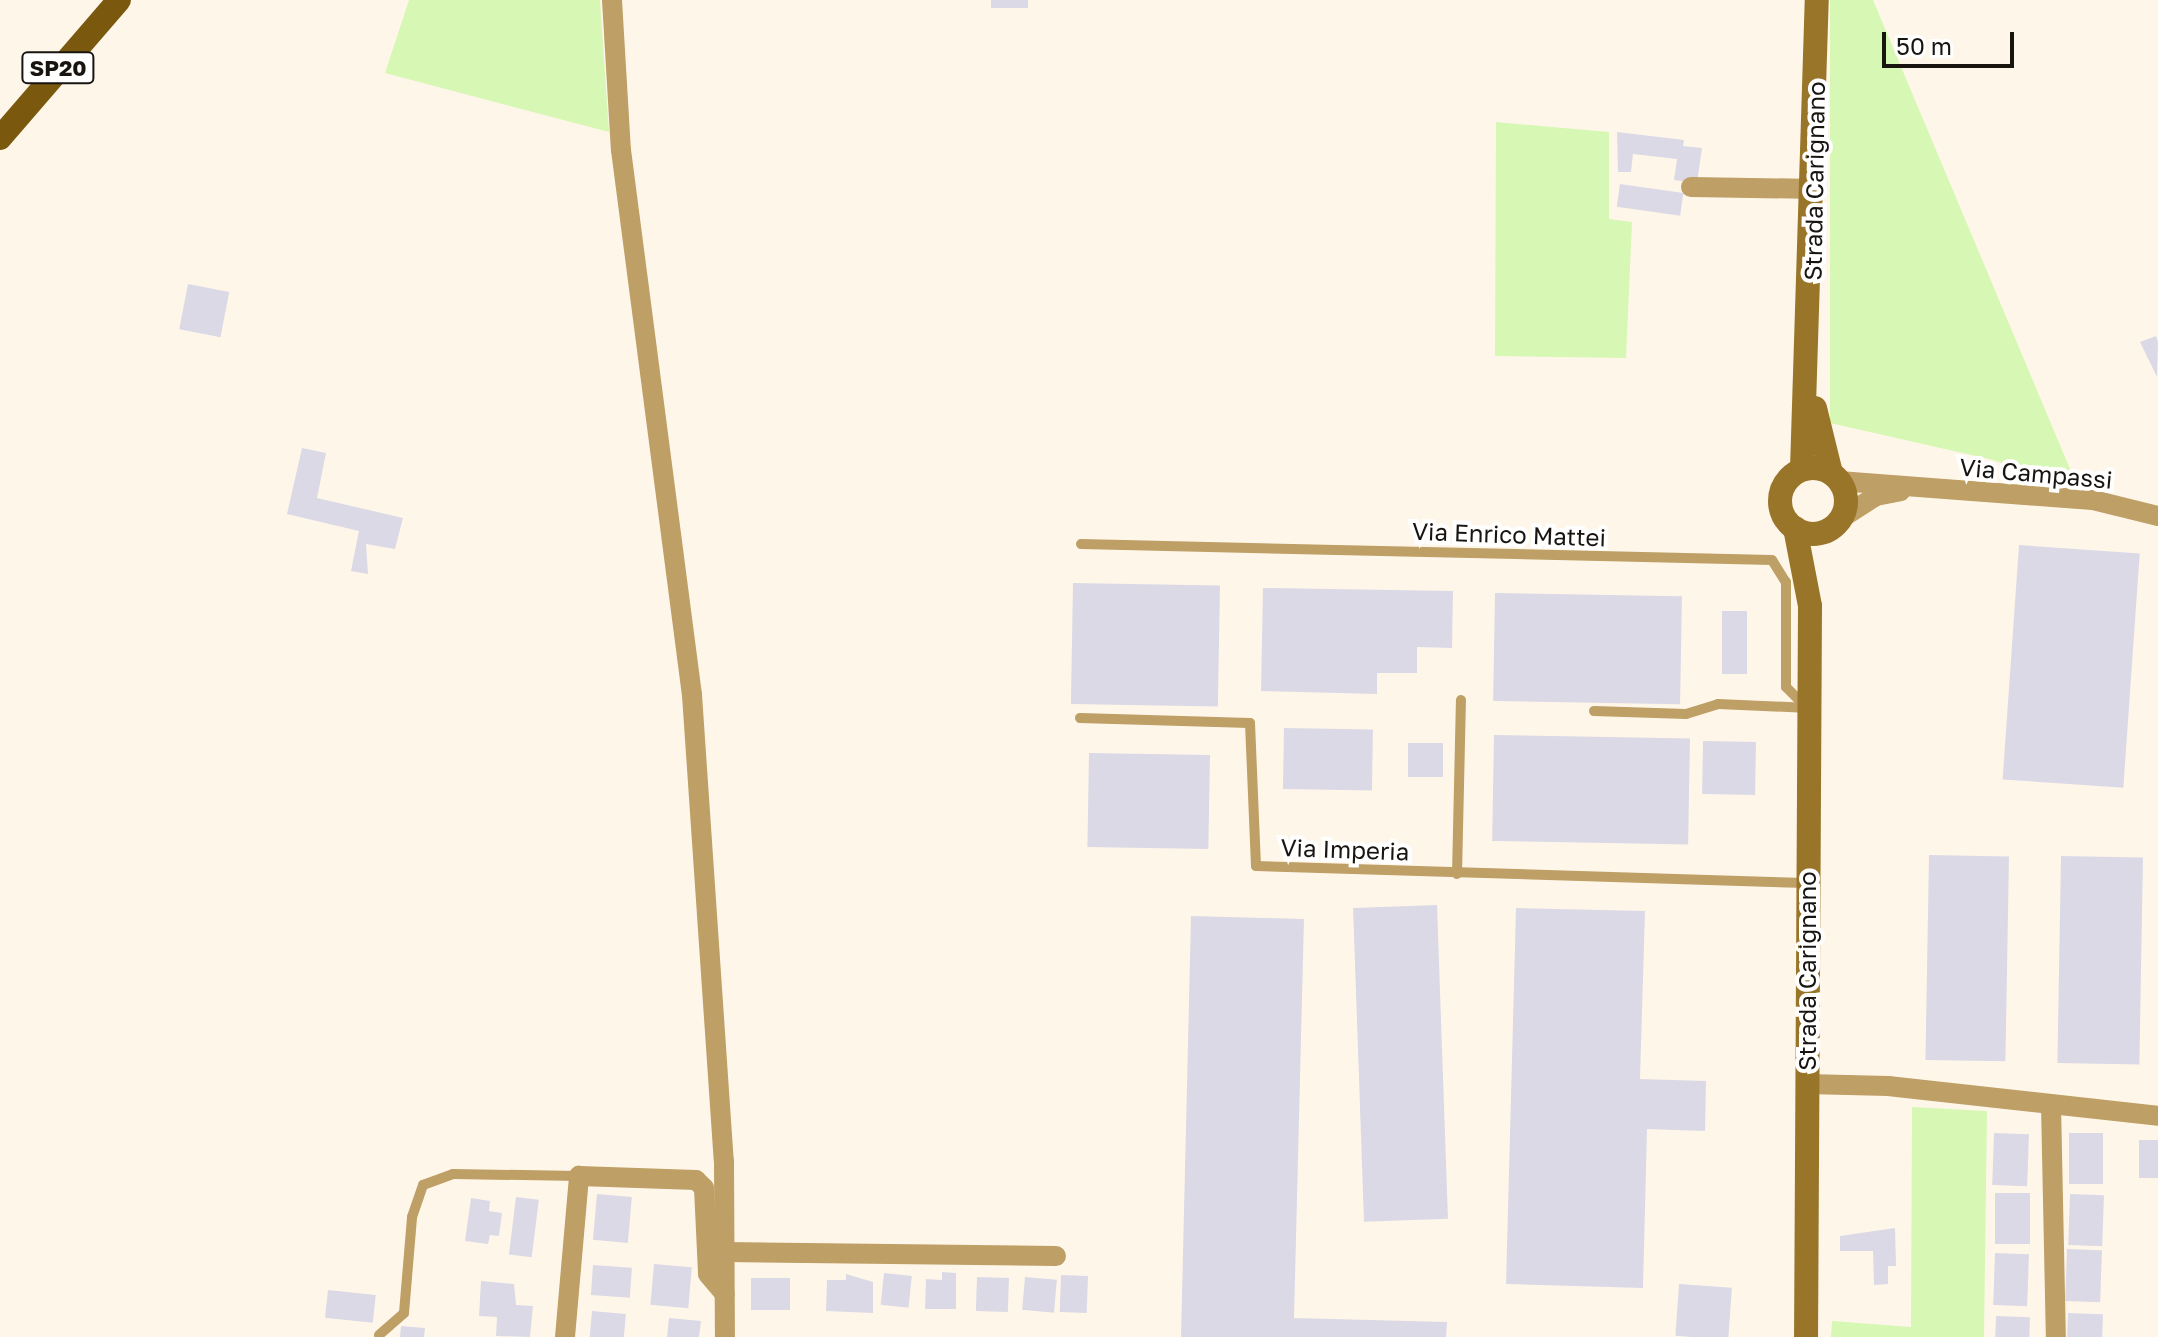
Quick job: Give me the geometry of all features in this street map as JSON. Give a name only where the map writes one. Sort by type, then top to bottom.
[{"type":"main road","name":"SP20","points":[[0,138],[119,0]]},
{"type":"street","points":[[612,0],[625,182],[692,695],[724,1161],[725,1337]]},
{"type":"street","name":"Strada Carignano","points":[[1802,469],[1810,362],[1817,0]]},
{"type":"street","points":[[1691,187],[1815,189]]},
{"type":"street","name":"Strada Carignano","points":[[1810,362],[1816,423],[1835,477]]},
{"type":"street","points":[[1802,469],[1835,477],[1845,493],[1835,524],[1810,533],[1795,528],[1781,510],[1780,495],[1802,469]]},
{"type":"street","name":"Via Campassi","points":[[1835,477],[1909,489],[2093,500],[2158,516]]},
{"type":"street","name":"Via Campassi","points":[[1835,524],[1876,496],[1909,489]]},
{"type":"street","name":"Strada Carignano","points":[[1810,606],[1835,524]]},
{"type":"street","name":"Strada Carignano","points":[[1795,528],[1810,606],[1806,1337]]},
{"type":"street","points":[[1807,1084],[2158,1116]]},
{"type":"street","points":[[2051,1105],[2056,1337]]},
{"type":"street","points":[[565,1337],[579,1176],[696,1180],[704,1188],[708,1274],[725,1294]]},
{"type":"street","points":[[724,1252],[1056,1256]]},
{"type":"lane","name":"Via Enrico Mattei","points":[[1081,544],[1772,560],[1786,582],[1786,687],[1808,708]]},
{"type":"lane","points":[[1457,874],[1461,700]]},
{"type":"lane","points":[[1594,711],[1686,714],[1718,704],[1808,708]]},
{"type":"lane","name":"Via Imperia","points":[[1080,718],[1250,723],[1256,866],[1807,883]]},
{"type":"lane","points":[[379,1335],[404,1313],[412,1217],[423,1185],[453,1174],[579,1176]]},
{"type":"green space","points":[[409,0],[600,0],[609,132],[385,73]]},
{"type":"green space","points":[[1830,0],[1873,0],[2078,488],[1989,459],[1830,423]]},
{"type":"green space","points":[[1496,122],[1609,132],[1609,219],[1632,222],[1626,358],[1495,356]]},
{"type":"green space","points":[[1912,1107],[1987,1111],[1984,1337],[1831,1337],[1832,1321],[1911,1327]]},
{"type":"building","points":[[991,0],[1028,0],[1028,8],[991,8]]},
{"type":"building","points":[[1617,132],[1684,140],[1683,146],[1702,148],[1697,183],[1674,180],[1677,159],[1633,154],[1631,172],[1618,172]]},
{"type":"building","points":[[1620,184],[1683,193],[1680,216],[1617,207]]},
{"type":"building","points":[[188,284],[229,292],[220,337],[179,329]]},
{"type":"building","points":[[2156,336],[2158,342],[2157,377],[2140,342]]},
{"type":"building","points":[[302,448],[326,453],[317,498],[403,518],[395,549],[366,544],[368,574],[351,571],[359,531],[287,514]]},
{"type":"building","points":[[2019,545],[2140,553],[2123,788],[2003,779]]},
{"type":"building","points":[[1073,583],[1220,586],[1218,707],[1071,704]]},
{"type":"building","points":[[1263,588],[1453,591],[1452,648],[1417,647],[1417,673],[1377,673],[1377,694],[1261,691]]},
{"type":"building","points":[[1495,593],[1682,596],[1680,704],[1493,701]]},
{"type":"building","points":[[1722,611],[1747,611],[1747,674],[1722,674]]},
{"type":"building","points":[[1284,728],[1373,730],[1372,791],[1283,789]]},
{"type":"building","points":[[1494,735],[1690,738],[1688,844],[1492,841]]},
{"type":"building","points":[[1703,741],[1756,742],[1755,795],[1702,794]]},
{"type":"building","points":[[1408,743],[1443,743],[1443,777],[1408,777]]},
{"type":"building","points":[[1089,753],[1210,755],[1208,849],[1087,847]]},
{"type":"building","points":[[1929,855],[2009,856],[2005,1061],[1925,1060]]},
{"type":"building","points":[[2061,856],[2143,857],[2139,1064],[2057,1063]]},
{"type":"building","points":[[1437,905],[1448,1219],[1364,1222],[1353,908]]},
{"type":"building","points":[[1516,908],[1645,911],[1640,1079],[1706,1081],[1705,1131],[1647,1129],[1643,1288],[1506,1284]]},
{"type":"building","points":[[1191,916],[1304,919],[1294,1318],[1447,1322],[1446,1337],[1181,1337]]},
{"type":"building","points":[[1994,1133],[2029,1134],[2027,1186],[1992,1185]]},
{"type":"building","points":[[2069,1133],[2103,1133],[2103,1184],[2069,1184]]},
{"type":"building","points":[[2139,1140],[2158,1140],[2158,1178],[2139,1178]]},
{"type":"building","points":[[1995,1193],[2030,1193],[2030,1244],[1995,1244]]},
{"type":"building","points":[[597,1194],[632,1197],[628,1243],[593,1240]]},
{"type":"building","points":[[2070,1194],[2104,1195],[2102,1246],[2068,1245]]},
{"type":"building","points":[[516,1197],[539,1200],[532,1257],[509,1255]]},
{"type":"building","points":[[471,1198],[490,1201],[489,1211],[502,1213],[499,1236],[490,1235],[488,1244],[465,1241]]},
{"type":"building","points":[[1895,1228],[1896,1266],[1888,1266],[1888,1284],[1874,1285],[1873,1251],[1840,1251],[1840,1236]]},
{"type":"building","points":[[2067,1249],[2102,1250],[2100,1302],[2065,1301]]},
{"type":"building","points":[[1995,1253],[2029,1254],[2027,1306],[1993,1305]]},
{"type":"building","points":[[654,1264],[692,1267],[688,1308],[650,1305]]},
{"type":"building","points":[[593,1265],[632,1268],[630,1298],[591,1295]]},
{"type":"building","points":[[942,1272],[956,1273],[956,1309],[925,1309],[926,1279],[942,1280]]},
{"type":"building","points":[[884,1273],[912,1276],[909,1308],[881,1305]]},
{"type":"building","points":[[846,1274],[873,1282],[873,1313],[826,1311],[827,1280],[846,1280]]},
{"type":"building","points":[[1061,1275],[1088,1276],[1087,1313],[1060,1312]]},
{"type":"building","points":[[977,1277],[1009,1278],[1008,1312],[976,1311]]},
{"type":"building","points":[[1025,1277],[1057,1280],[1054,1313],[1022,1310]]},
{"type":"building","points":[[751,1278],[790,1278],[790,1310],[751,1310]]},
{"type":"building","points":[[481,1281],[514,1284],[516,1305],[533,1306],[530,1337],[496,1336],[497,1317],[479,1316]]},
{"type":"building","points":[[1679,1284],[1732,1288],[1728,1337],[1675,1336]]},
{"type":"building","points":[[328,1290],[376,1295],[373,1323],[325,1318]]},
{"type":"building","points":[[592,1311],[626,1314],[624,1337],[590,1337]]},
{"type":"building","points":[[2068,1313],[2103,1314],[2102,1337],[2067,1337]]},
{"type":"building","points":[[1996,1316],[2030,1317],[2029,1337],[1995,1337]]},
{"type":"building","points":[[669,1318],[701,1321],[699,1337],[667,1337]]},
{"type":"building","points":[[401,1326],[425,1328],[424,1337],[400,1337]]}]
